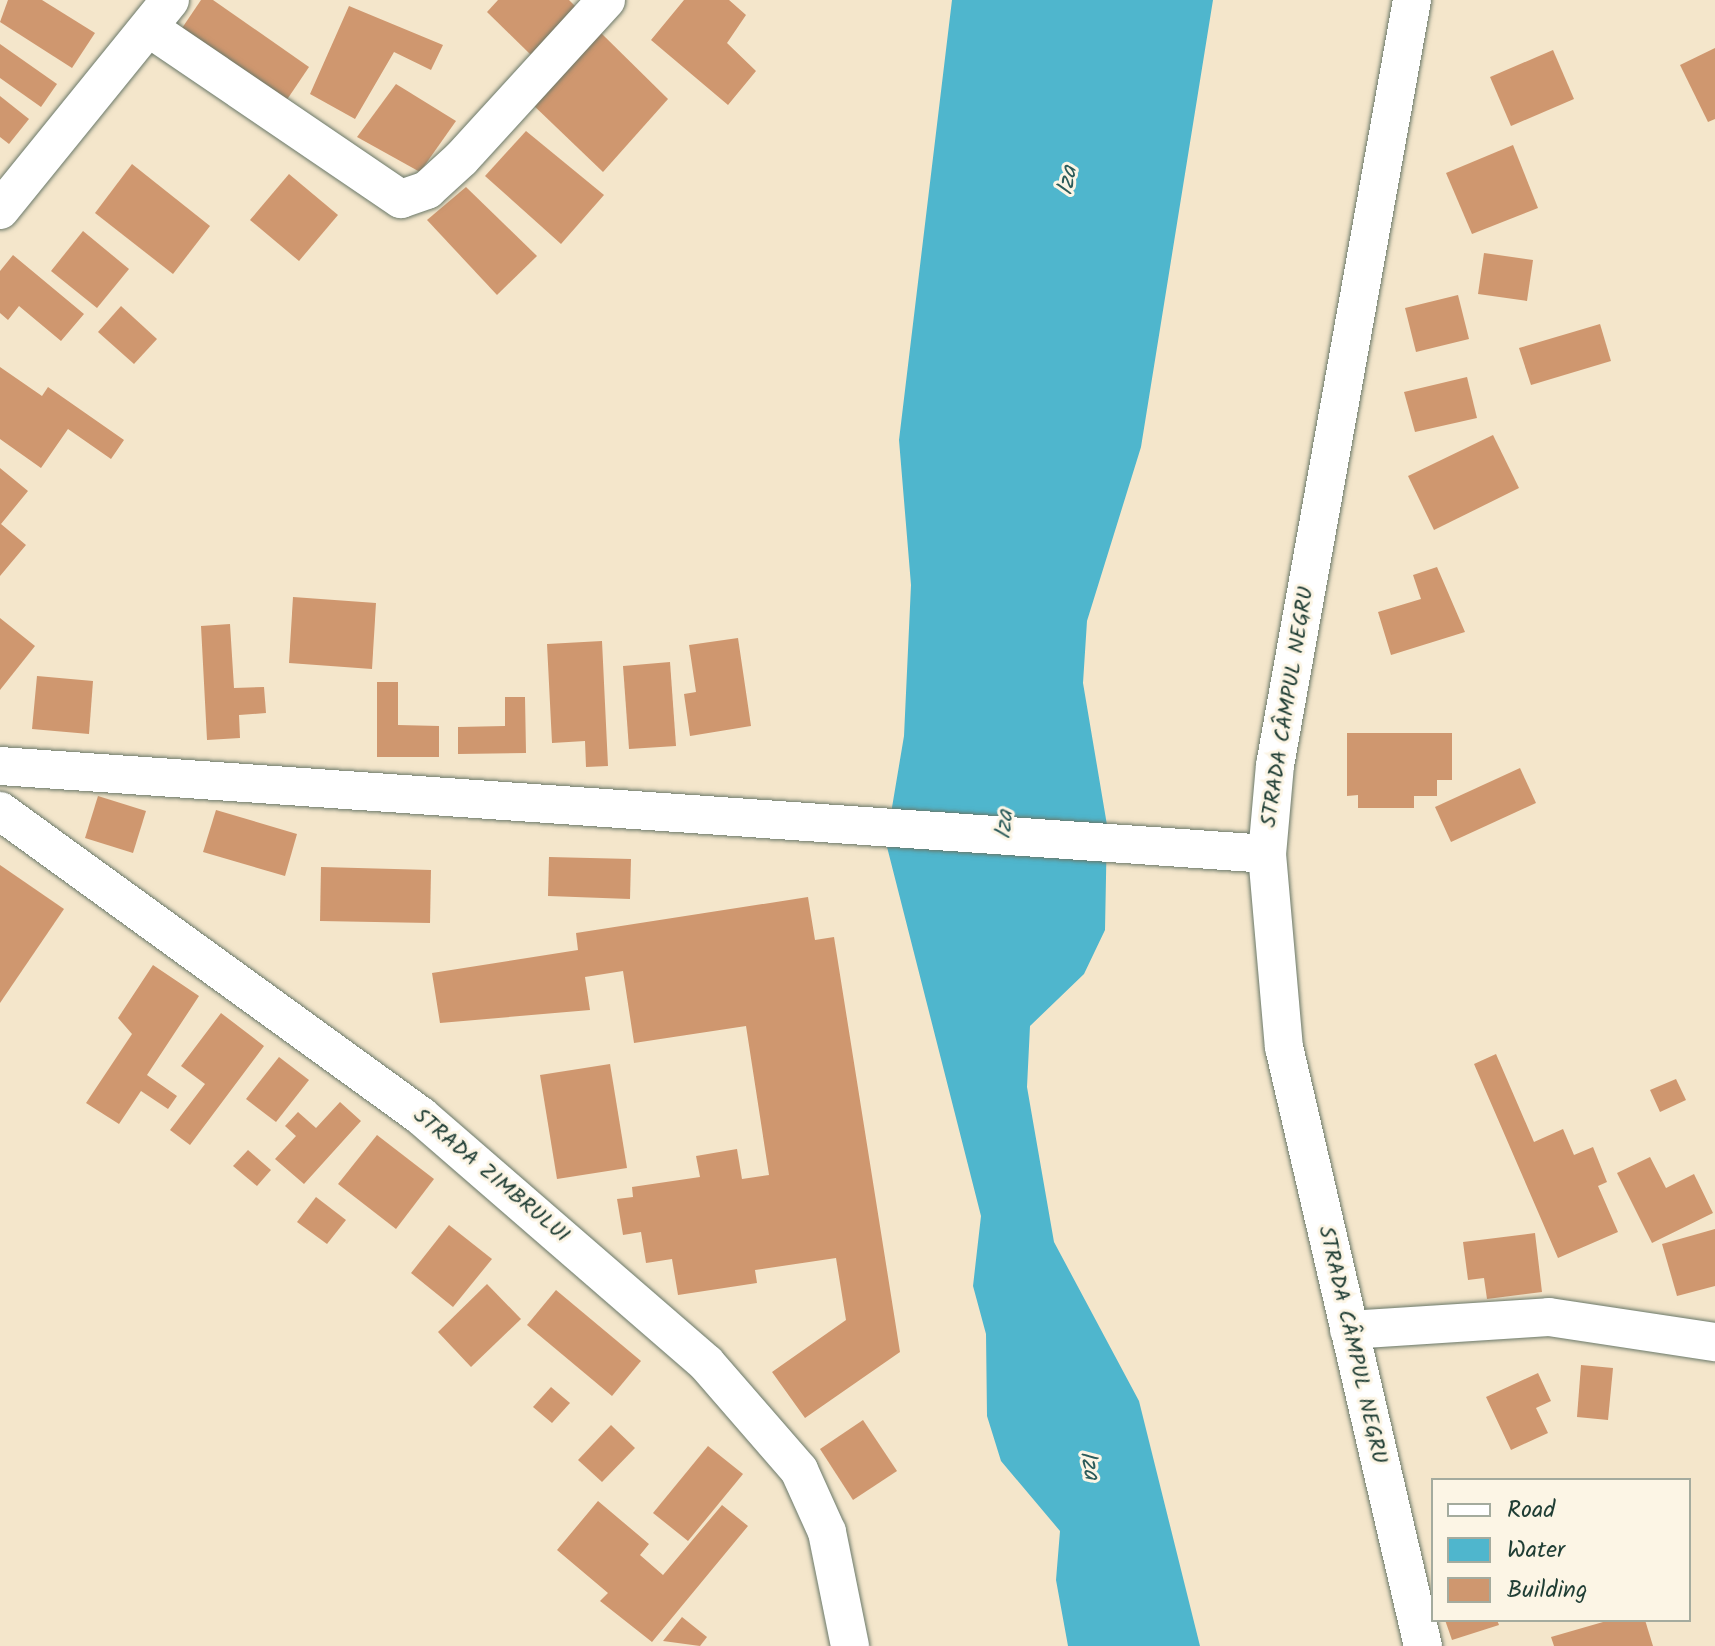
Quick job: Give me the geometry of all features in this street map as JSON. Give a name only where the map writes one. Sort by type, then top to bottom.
[{"type":"street","points":[[0,210],[161,15],[401,199],[427,190],[461,159],[606,0]]},
{"type":"street","name":"STRADA CÂMPUL NEGRU","points":[[1412,0],[1275,765],[1267,854],[1284,1047],[1423,1646]]},
{"type":"street","points":[[0,766],[1267,854]]},
{"type":"street","name":"STRADA ZIMBRULUI","points":[[0,811],[421,1116],[706,1363],[799,1470],[827,1532],[850,1646]]},
{"type":"street","points":[[1349,1330],[1549,1317],[1715,1342]]},
{"type":"water","name":"Iza","points":[[952,0],[1213,0],[1141,447],[1087,621],[1083,683],[1107,825],[1105,930],[1084,974],[1030,1026],[1027,1087],[1054,1242],[1139,1401],[1200,1646],[1068,1646],[1056,1580],[1060,1531],[1001,1461],[987,1416],[986,1334],[973,1286],[981,1216],[886,843],[904,736],[911,585],[899,440]]},
{"type":"building","points":[[8,0],[42,0],[95,33],[72,68],[0,22]]},
{"type":"building","points":[[201,0],[213,0],[309,67],[282,107],[176,37]]},
{"type":"building","points":[[498,0],[569,0],[577,8],[531,55],[487,12]]},
{"type":"building","points":[[684,0],[729,0],[746,15],[727,43],[756,71],[728,105],[651,40]]},
{"type":"building","points":[[349,6],[443,45],[431,70],[394,52],[355,119],[310,94]]},
{"type":"building","points":[[599,31],[668,99],[603,172],[530,102]]},
{"type":"building","points":[[0,44],[57,84],[41,107],[0,78]]},
{"type":"building","points":[[1715,48],[1715,119],[1708,122],[1680,65]]},
{"type":"building","points":[[1553,50],[1574,99],[1511,126],[1490,77]]},
{"type":"building","points":[[396,84],[456,121],[420,172],[357,137]]},
{"type":"building","points":[[0,96],[29,119],[9,144],[0,137]]},
{"type":"building","points":[[526,131],[604,195],[561,244],[485,176]]},
{"type":"building","points":[[1513,145],[1538,208],[1472,234],[1446,173]]},
{"type":"building","points":[[132,164],[210,226],[173,274],[95,213]]},
{"type":"building","points":[[289,174],[338,215],[299,261],[250,220]]},
{"type":"building","points":[[466,187],[537,256],[497,295],[427,220]]},
{"type":"building","points":[[83,231],[129,269],[97,308],[51,271]]},
{"type":"building","points":[[1484,253],[1533,260],[1527,301],[1478,294]]},
{"type":"building","points":[[13,255],[84,314],[61,341],[19,306],[8,320],[0,313],[0,271]]},
{"type":"building","points":[[1458,295],[1469,339],[1416,352],[1405,308]]},
{"type":"building","points":[[121,306],[157,339],[134,364],[98,332]]},
{"type":"building","points":[[1600,324],[1611,361],[1531,385],[1519,348]]},
{"type":"building","points":[[0,367],[42,396],[48,387],[124,440],[111,459],[68,429],[41,468],[0,439]]},
{"type":"building","points":[[1467,377],[1477,418],[1415,432],[1404,392]]},
{"type":"building","points":[[1493,435],[1519,488],[1434,530],[1408,476]]},
{"type":"building","points":[[0,468],[28,491],[1,524],[26,545],[0,576]]},
{"type":"building","points":[[1437,567],[1465,632],[1391,655],[1378,612],[1421,599],[1413,575]]},
{"type":"building","points":[[293,597],[376,603],[372,669],[289,663]]},
{"type":"building","points":[[0,618],[35,646],[0,690]]},
{"type":"building","points":[[230,624],[234,688],[264,687],[266,713],[239,715],[240,738],[207,740],[201,626]]},
{"type":"building","points":[[738,638],[751,726],[690,736],[684,694],[696,692],[689,645]]},
{"type":"building","points":[[602,641],[608,766],[586,767],[585,741],[552,743],[547,644]]},
{"type":"building","points":[[670,662],[676,746],[629,749],[623,666]]},
{"type":"building","points":[[37,676],[93,681],[89,734],[32,729]]},
{"type":"building","points":[[377,682],[398,682],[398,725],[439,726],[439,757],[377,757]]},
{"type":"building","points":[[505,697],[525,697],[526,753],[458,754],[458,727],[505,726]]},
{"type":"building","points":[[1347,733],[1452,733],[1452,780],[1437,780],[1437,796],[1414,796],[1414,808],[1358,808],[1358,795],[1347,796]]},
{"type":"building","points":[[1520,768],[1536,803],[1451,842],[1435,807]]},
{"type":"building","points":[[98,796],[146,811],[133,853],[85,838]]},
{"type":"building","points":[[216,810],[297,834],[285,876],[203,852]]},
{"type":"building","points":[[549,857],[631,859],[630,899],[548,896]]},
{"type":"building","points":[[0,865],[64,909],[0,1003]]},
{"type":"building","points":[[321,867],[431,870],[430,923],[320,921]]},
{"type":"building","points":[[808,897],[815,940],[834,937],[900,1352],[805,1418],[772,1372],[846,1320],[836,1258],[755,1270],[757,1283],[678,1295],[672,1259],[646,1263],[641,1232],[623,1235],[617,1199],[633,1197],[632,1187],[700,1177],[696,1156],[737,1149],[742,1179],[769,1175],[746,1026],[634,1043],[623,971],[585,977],[590,1010],[440,1023],[432,973],[578,950],[576,933]]},
{"type":"building","points":[[153,965],[199,996],[147,1075],[177,1096],[168,1109],[141,1091],[119,1124],[86,1103],[132,1034],[118,1018]]},
{"type":"building","points":[[221,1013],[264,1046],[190,1145],[170,1130],[205,1084],[181,1066]]},
{"type":"building","points":[[1496,1054],[1534,1142],[1563,1129],[1574,1155],[1593,1147],[1607,1182],[1598,1186],[1618,1232],[1558,1258],[1474,1064]]},
{"type":"building","points":[[279,1057],[309,1080],[276,1122],[246,1099]]},
{"type":"building","points":[[610,1064],[627,1168],[557,1179],[540,1075]]},
{"type":"building","points":[[1676,1079],[1686,1100],[1660,1112],[1650,1090]]},
{"type":"building","points":[[340,1102],[361,1121],[304,1184],[275,1159],[296,1136],[285,1126],[298,1112],[316,1128]]},
{"type":"building","points":[[377,1135],[434,1179],[396,1229],[338,1184]]},
{"type":"building","points":[[248,1150],[271,1170],[257,1186],[233,1166]]},
{"type":"building","points":[[1650,1157],[1666,1188],[1694,1174],[1713,1213],[1652,1243],[1617,1173]]},
{"type":"building","points":[[316,1197],[346,1220],[327,1244],[297,1222]]},
{"type":"building","points":[[449,1225],[492,1259],[453,1307],[411,1273]]},
{"type":"building","points":[[1715,1229],[1715,1286],[1677,1296],[1662,1244]]},
{"type":"building","points":[[1535,1233],[1542,1292],[1487,1299],[1484,1278],[1468,1280],[1463,1242]]},
{"type":"building","points":[[487,1284],[521,1319],[471,1367],[438,1332]]},
{"type":"building","points":[[556,1290],[641,1361],[612,1396],[527,1325]]},
{"type":"building","points":[[1581,1365],[1613,1368],[1608,1420],[1577,1417]]},
{"type":"building","points":[[1538,1373],[1551,1401],[1536,1408],[1548,1433],[1511,1450],[1486,1397]]},
{"type":"building","points":[[551,1387],[570,1403],[552,1423],[533,1407]]},
{"type":"building","points":[[863,1420],[897,1471],[853,1500],[820,1449]]},
{"type":"building","points":[[611,1425],[635,1448],[602,1482],[578,1460]]},
{"type":"building","points":[[708,1446],[743,1474],[688,1541],[653,1513]]},
{"type":"building","points":[[598,1501],[649,1544],[640,1555],[663,1575],[722,1505],[748,1526],[652,1642],[600,1601],[608,1593],[557,1550]]},
{"type":"building","points":[[682,1617],[707,1637],[700,1646],[663,1641]]},
{"type":"building","points":[[1446,1622],[1498,1622],[1499,1625],[1452,1640]]},
{"type":"building","points":[[1603,1622],[1646,1622],[1653,1646],[1554,1646],[1551,1637]]}]
